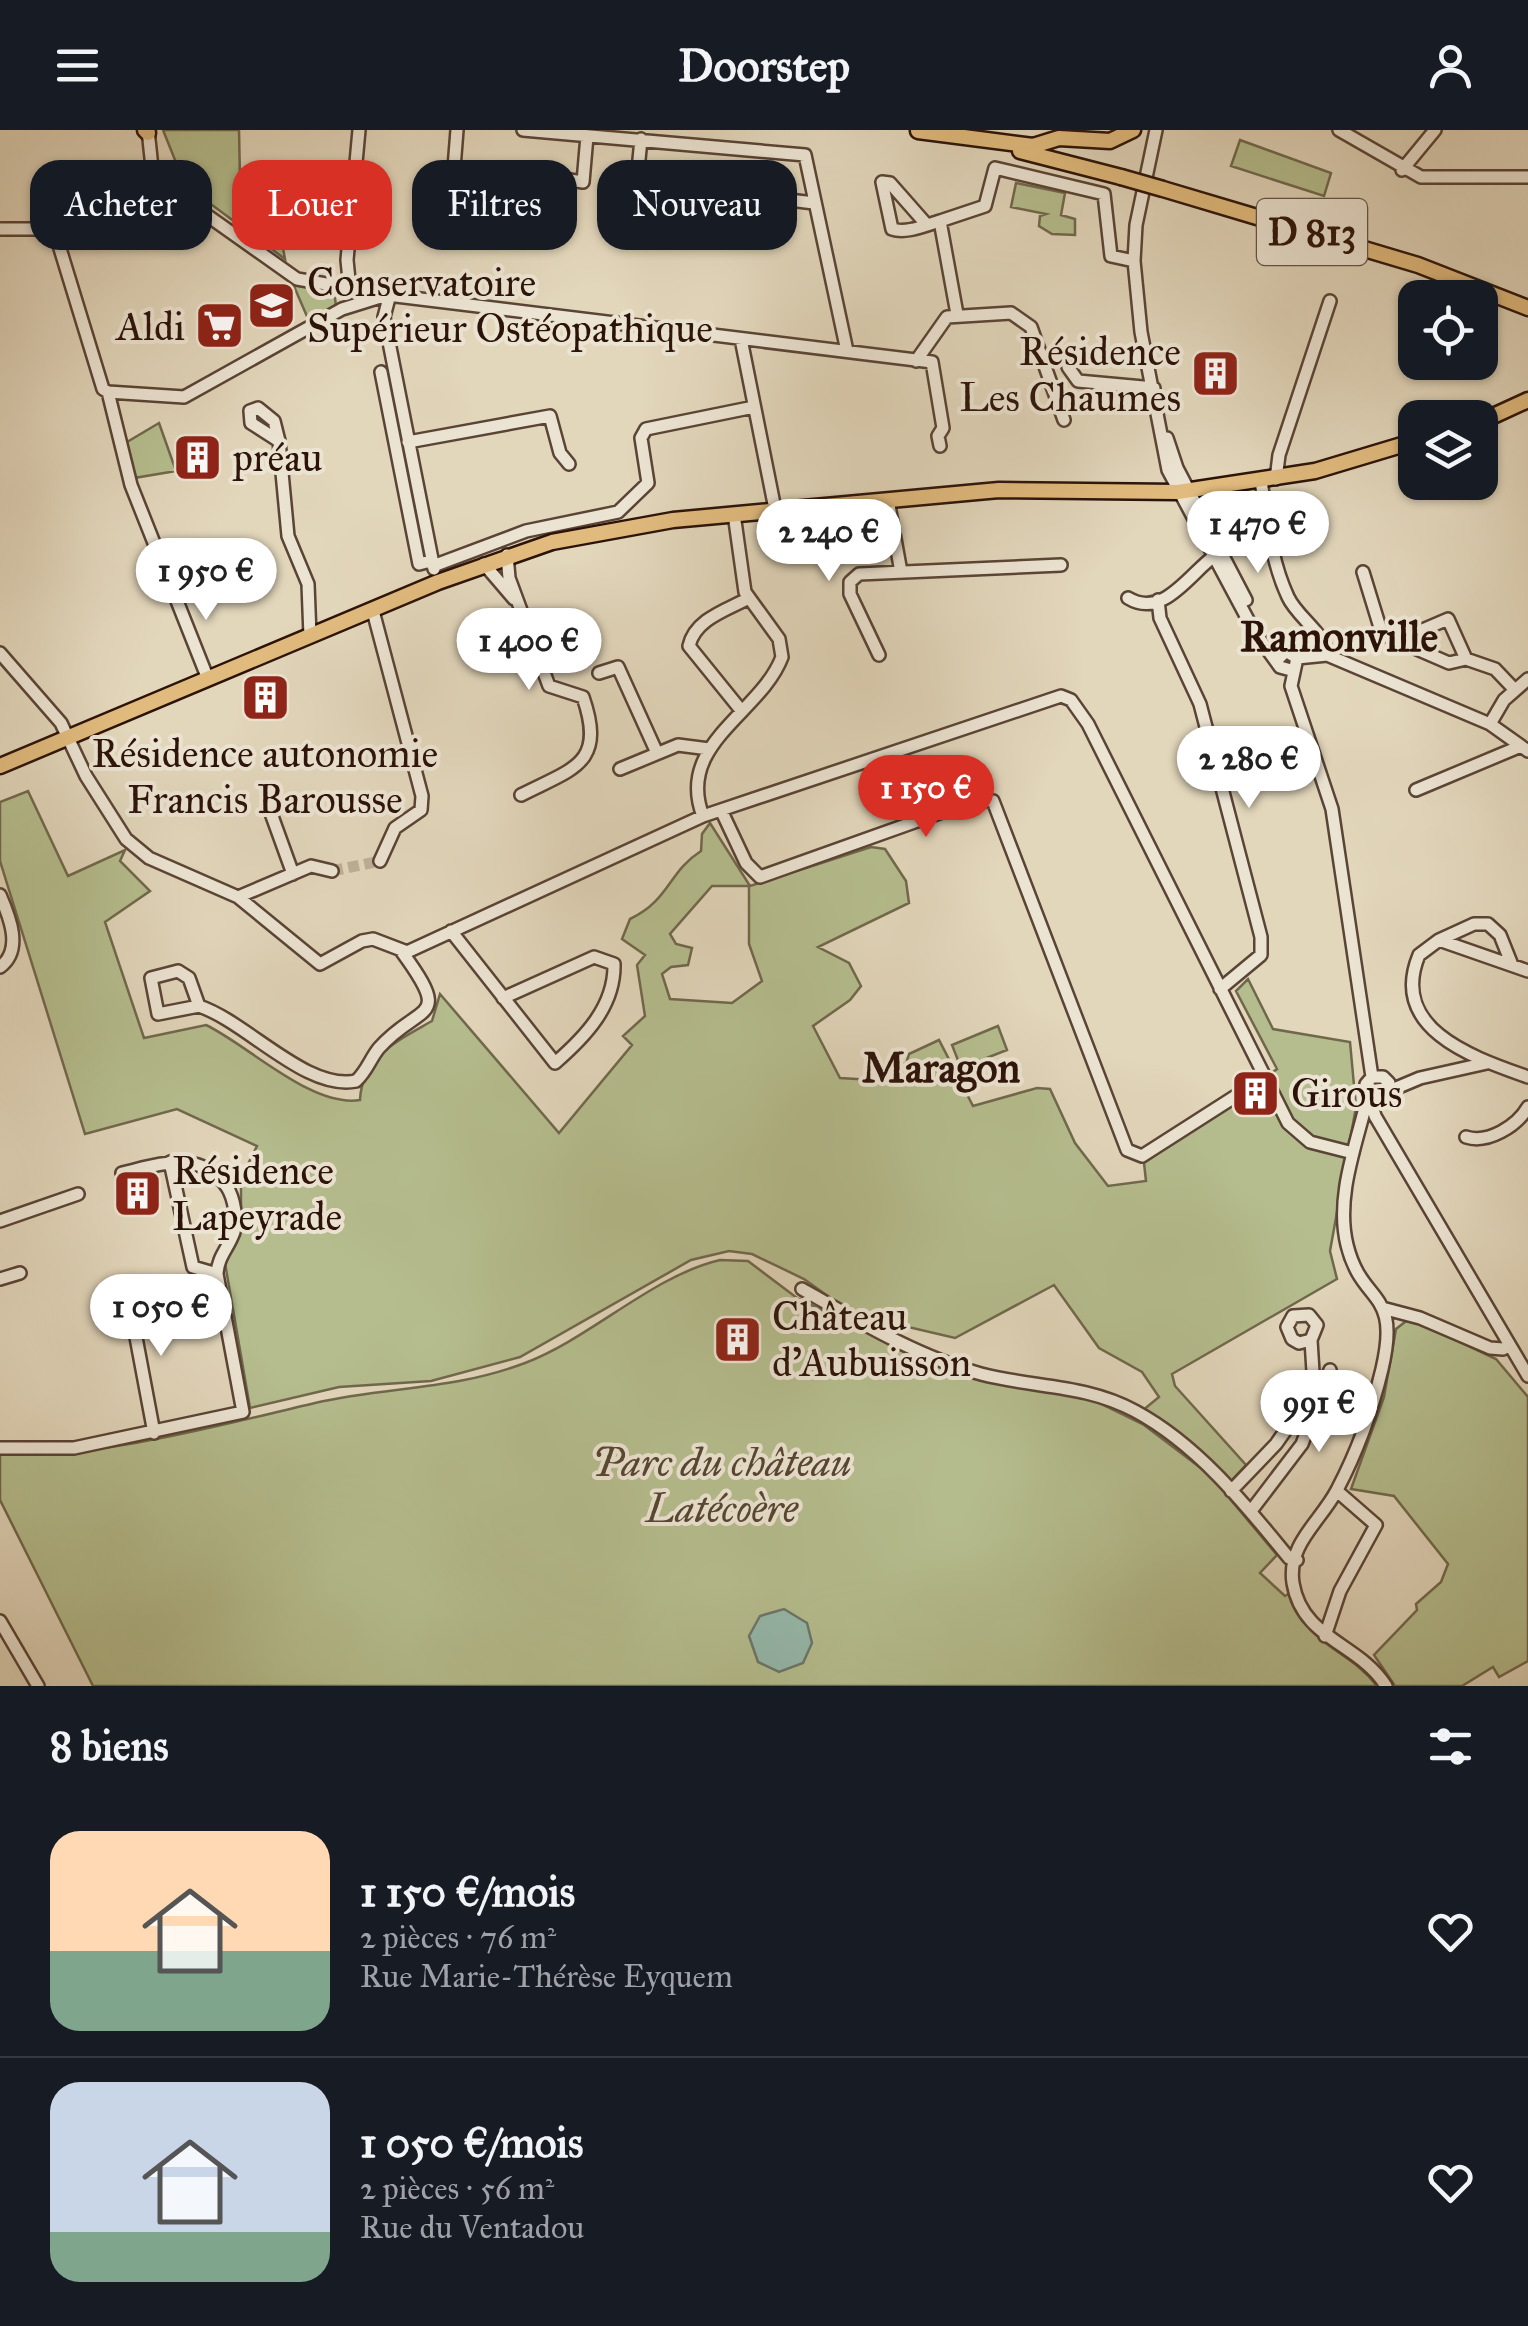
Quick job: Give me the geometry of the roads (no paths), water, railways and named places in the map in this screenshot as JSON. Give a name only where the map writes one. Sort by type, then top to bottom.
[{"type":"main road","points":[[914,131],[1034,146],[1059,138],[1110,141],[1132,130]]},
{"type":"main road","name":"D 813","points":[[914,131],[1163,189],[1459,280]]},
{"type":"main road","name":"D 813","points":[[1498,296],[1528,308]]},
{"type":"main road","name":"D 813","points":[[1498,301],[1528,317]]},
{"type":"main road","points":[[1528,400],[1480,422],[1528,409]]},
{"type":"main road","points":[[0,766],[484,564],[598,533],[734,514],[999,490],[1185,491],[1268,480],[1398,446]]},
{"type":"street","points":[[348,306],[345,286],[359,130]]},
{"type":"street","points":[[455,160],[457,130]]},
{"type":"street","points":[[523,130],[805,154],[847,352]]},
{"type":"street","points":[[1156,130],[1136,226],[1134,261],[1141,332],[1165,434],[1185,491],[1254,631],[1288,660],[1291,686],[1332,809],[1378,1077],[1388,1094],[1382,1127]]},
{"type":"street","points":[[1339,130],[1402,170],[1421,177],[1528,177]]},
{"type":"street","points":[[1402,170],[1436,130]]},
{"type":"street","points":[[147,131],[151,160]]},
{"type":"street","points":[[577,181],[582,182],[587,136]]},
{"type":"street","points":[[639,160],[640,139]]},
{"type":"street","points":[[958,314],[934,223],[890,183],[882,182],[892,229],[934,223],[981,210],[992,174],[1001,168],[1104,194],[1112,256],[1134,261]]},
{"type":"street","points":[[797,201],[814,203]]},
{"type":"street","points":[[212,219],[290,275],[345,286],[932,362],[943,428],[938,436],[940,446]]},
{"type":"street","points":[[0,229],[30,229]]},
{"type":"street","points":[[60,250],[102,389],[108,392],[184,397],[348,306],[363,306],[390,294]]},
{"type":"street","points":[[390,294],[384,317],[438,582]]},
{"type":"street","points":[[1327,655],[1326,644],[1288,598],[1272,552],[1268,480],[1330,301]]},
{"type":"street","points":[[363,306],[384,317]]},
{"type":"street","points":[[916,361],[942,321],[958,314],[1011,313],[1031,328],[1064,420]]},
{"type":"street","points":[[741,339],[775,510]]},
{"type":"street","points":[[1068,367],[1078,381],[1154,388]]},
{"type":"street","points":[[380,372],[419,564],[432,564],[526,530],[618,512],[648,483],[641,438],[646,429],[754,408]]},
{"type":"street","points":[[108,392],[106,400],[131,485],[208,679]]},
{"type":"street","points":[[408,442],[550,416],[560,453],[569,464]]},
{"type":"street","points":[[279,441],[288,536],[308,584],[310,636]]},
{"type":"street","points":[[888,500],[901,572]]},
{"type":"street","points":[[704,816],[696,796],[709,749],[782,657],[779,639],[748,598],[742,583],[734,514]]},
{"type":"street","points":[[1128,598],[1142,604],[1158,600],[1185,585],[1217,554]]},
{"type":"street","points":[[507,556],[509,578],[548,686],[583,697],[593,742],[582,765],[521,795]]},
{"type":"street","points":[[484,564],[522,609]]},
{"type":"street","points":[[879,654],[856,610],[850,582],[859,574],[1061,565]]},
{"type":"street","points":[[1363,572],[1382,634],[1449,663],[1466,659],[1495,670],[1515,690]]},
{"type":"street","points":[[740,709],[689,646],[693,634],[709,619],[748,598]]},
{"type":"street","points":[[1158,600],[1160,618],[1200,704],[1262,938],[1261,955],[1220,989]]},
{"type":"street","points":[[373,610],[422,796],[421,810],[395,828],[380,861]]},
{"type":"street","points":[[1412,647],[1420,631],[1448,619],[1466,659]]},
{"type":"street","points":[[0,653],[53,713],[86,776],[126,839],[149,858],[238,897],[314,962],[328,962],[353,945],[373,940],[402,952],[430,1002],[424,1015],[378,1049],[356,1081],[336,1085],[216,1012],[199,1006],[158,1014],[151,978],[184,972],[199,1006]]},
{"type":"street","points":[[1288,660],[1327,655],[1491,721],[1522,746],[1416,790]]},
{"type":"street","points":[[599,673],[618,667],[658,753]]},
{"type":"street","points":[[1491,721],[1528,679]]},
{"type":"street","points":[[402,952],[704,816],[1061,696],[1071,700],[1088,724],[1288,1123],[1299,1134],[1326,1148],[1353,1153]]},
{"type":"street","points":[[620,769],[685,743],[709,749]]},
{"type":"street","points":[[721,810],[746,863],[760,877],[976,800],[992,801],[1127,1150],[1142,1156],[1264,1078]]},
{"type":"street","points":[[268,805],[294,874]]},
{"type":"street","points":[[238,897],[311,866],[332,871]]},
{"type":"street","points":[[0,895],[14,945],[12,956],[0,968]]},
{"type":"street","points":[[1512,965],[1500,934],[1488,924],[1474,924],[1439,940],[1419,955],[1413,988],[1426,1023],[1452,1046],[1528,1077]]},
{"type":"street","points":[[451,931],[502,998],[554,1064],[600,1014],[614,980],[614,964],[594,956],[502,998]]},
{"type":"street","points":[[1439,940],[1528,971]]},
{"type":"street","points":[[1446,1072],[1452,1046]]},
{"type":"street","points":[[1370,1098],[1420,1078],[1488,1063]]},
{"type":"street","points":[[1420,1078],[1378,1077],[1366,1084],[1382,1127],[1484,1299],[1528,1384]]},
{"type":"street","points":[[1370,1098],[1353,1153],[1345,1205],[1347,1244],[1364,1281],[1386,1309],[1389,1333],[1375,1396],[1337,1491],[1295,1560],[1292,1580],[1300,1608],[1324,1636],[1364,1659],[1386,1686]]},
{"type":"street","points":[[1466,1138],[1478,1140],[1510,1127],[1528,1107]]},
{"type":"street","points":[[0,1448],[57,1450],[243,1412],[217,1274],[218,1260],[235,1230],[232,1196],[216,1172],[194,1160],[122,1173]]},
{"type":"street","points":[[170,1162],[193,1267],[217,1274]]},
{"type":"street","points":[[0,1221],[78,1194]]},
{"type":"street","points":[[0,1279],[20,1273]]},
{"type":"street","points":[[802,1289],[879,1332],[971,1371],[1079,1388],[1126,1406],[1181,1442],[1295,1560]]},
{"type":"street","points":[[119,1304],[135,1332],[154,1433]]},
{"type":"street","points":[[1386,1309],[1420,1318],[1490,1348],[1506,1345]]},
{"type":"street","points":[[1232,1491],[1276,1444],[1302,1408],[1313,1372],[1312,1340]]},
{"type":"street","points":[[1506,1345],[1528,1376]]},
{"type":"street","points":[[1251,1511],[1302,1444],[1330,1370]]},
{"type":"street","points":[[1324,1636],[1340,1590],[1376,1525],[1337,1491]]},
{"type":"street","points":[[0,1621],[38,1686]]},
{"type":"water","points":[[784,1609],[807,1623],[812,1643],[803,1663],[779,1672],[758,1662],[749,1636],[760,1616]]},
{"type":"tunnel","points":[[332,871],[380,861]]},
{"type":"place","name":"Conservatoire Supérieur Ostéopathique","points":[[272,305]]},
{"type":"place","name":"Aldi","points":[[220,326]]},
{"type":"place","name":"Résidence Les Chaumes","points":[[1216,374]]},
{"type":"place","name":"préau","points":[[198,457]]},
{"type":"place","name":"Résidence autonomie Francis Barousse","points":[[265,698]]},
{"type":"place","name":"Girous","points":[[1256,1093]]},
{"type":"place","name":"Résidence Lapeyrade","points":[[137,1193]]},
{"type":"place","name":"Château d'Aubuisson","points":[[737,1339]]},
{"type":"district","name":"Ramonville","points":[[1339,636]]},
{"type":"district","name":"Maragon","points":[[941,1067]]},
{"type":"park label","name":"Parc du château Latécoère","points":[[722,1485]]}]
